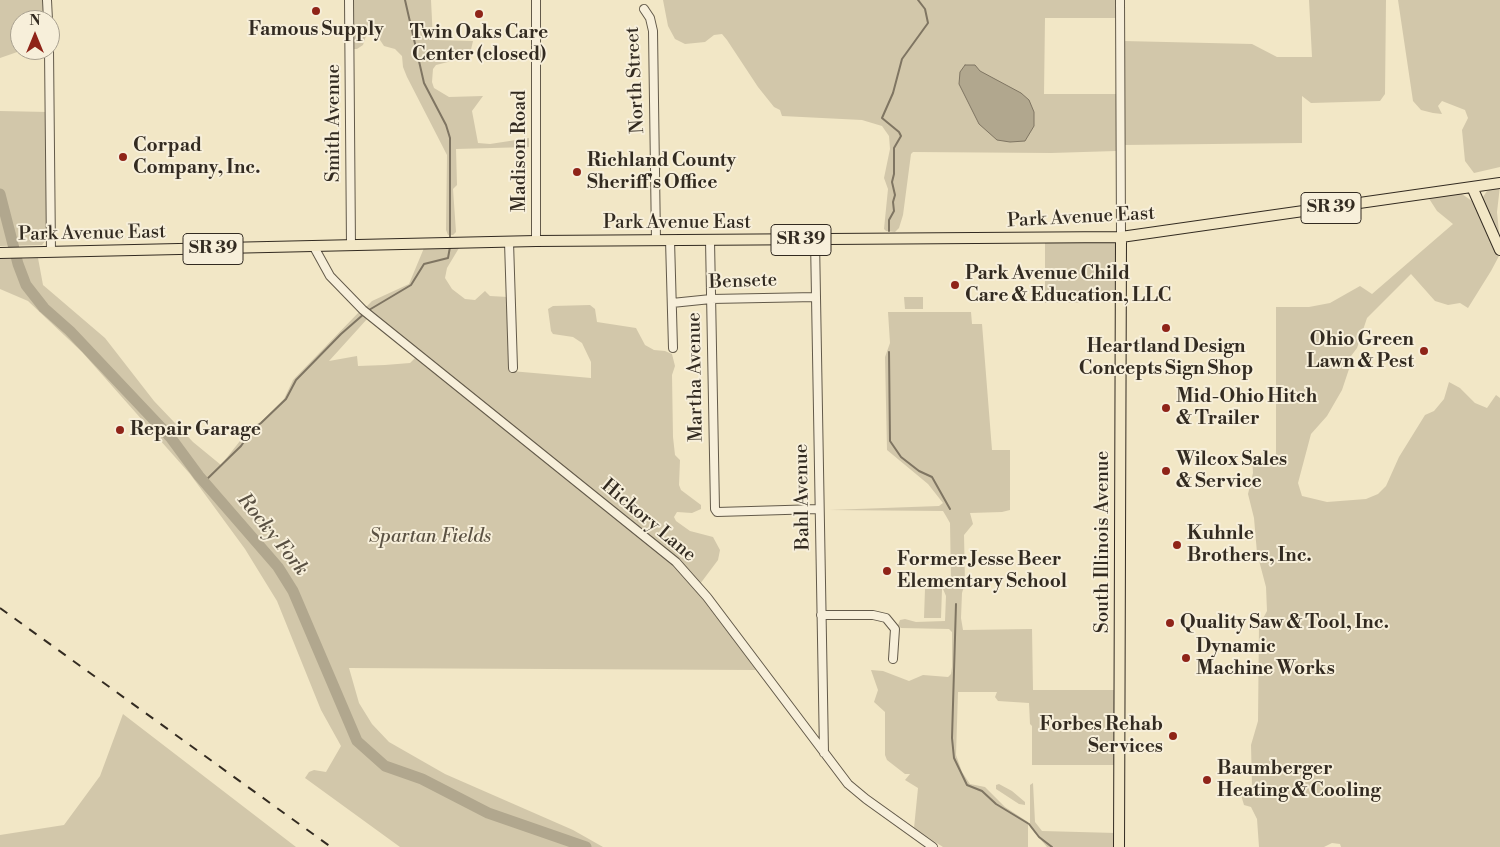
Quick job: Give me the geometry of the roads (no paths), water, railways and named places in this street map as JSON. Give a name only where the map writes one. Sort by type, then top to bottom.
[{"type":"main road","name":"Park Avenue East","points":[[0,253],[536,241],[1121,237],[1500,183]]},
{"type":"main road","points":[[1472,187],[1500,250]]},
{"type":"main road","name":"South Illinois Avenue","points":[[1119,847],[1121,237]]},
{"type":"street","name":"Smith Avenue","points":[[349,0],[351,246]]},
{"type":"street","name":"Madison Road","points":[[536,0],[536,241]]},
{"type":"street","points":[[1120,0],[1121,237]]},
{"type":"street","name":"North Street","points":[[644,9],[650,18],[653,31],[656,241]]},
{"type":"street","points":[[49,60],[51,252]]},
{"type":"street","points":[[670,240],[673,348]]},
{"type":"street","name":"Martha Avenue","points":[[710,240],[715,509],[718,512],[820,509]]},
{"type":"street","name":"Bahl Avenue","points":[[815,240],[824,753]]},
{"type":"street","points":[[509,242],[513,368]]},
{"type":"street","name":"Hickory Lane","points":[[314,247],[330,276],[363,310],[664,551],[681,567],[842,778],[859,794],[934,847]]},
{"type":"street","name":"Bensete","points":[[672,303],[711,299],[816,297]]},
{"type":"street","points":[[821,615],[873,614],[886,618],[894,629],[893,660]]},
{"type":"waterway","points":[[405,0],[424,83],[446,125],[450,138],[450,240]]},
{"type":"waterway","points":[[889,231],[889,220],[894,211],[893,202],[895,195],[892,182],[894,174],[894,148],[901,136],[899,132],[882,118],[893,93],[902,59],[928,23],[925,9],[918,0]]},
{"type":"waterway","name":"Rocky Fork","points":[[0,194],[18,264],[26,285],[44,308],[70,331],[171,438],[199,476],[278,567],[293,591],[357,741],[385,766],[422,779],[488,813],[586,847]]},
{"type":"waterway","points":[[369,310],[411,285],[424,264],[448,258],[450,247]]},
{"type":"waterway","points":[[204,482],[241,446],[253,429],[286,399],[296,380],[341,334],[365,313]]},
{"type":"waterway","points":[[889,352],[890,441],[901,457],[919,471],[932,477],[950,509]]},
{"type":"waterway","points":[[956,604],[952,738],[954,758],[967,785],[982,791],[996,804],[1029,824]]},
{"type":"waterway","points":[[1029,824],[1039,837],[1052,847]]},
{"type":"railway","points":[[0,608],[331,847]]},
{"type":"place","name":"Famous Supply","points":[[316,11]]},
{"type":"place","name":"Twin Oaks Care Center (closed)","points":[[479,14]]},
{"type":"place","name":"Corpad Company, Inc.","points":[[123,157]]},
{"type":"place","name":"Richland County Sheriff's Office","points":[[577,172]]},
{"type":"place","name":"Park Avenue Child Care & Education, LLC","points":[[955,285]]},
{"type":"place","name":"Heartland Design Concepts Sign Shop","points":[[1166,328]]},
{"type":"place","name":"Ohio Green Lawn & Pest","points":[[1424,351]]},
{"type":"place","name":"Mid-Ohio Hitch & Trailer","points":[[1166,408]]},
{"type":"place","name":"Repair Garage","points":[[120,430]]},
{"type":"place","name":"Wilcox Sales & Service","points":[[1166,471]]},
{"type":"place","name":"Kuhnle Brothers, Inc.","points":[[1177,545]]},
{"type":"place","name":"Former Jesse Beer Elementary School","points":[[887,571]]},
{"type":"place","name":"Quality Saw & Tool, Inc.","points":[[1170,623]]},
{"type":"place","name":"Dynamic Machine Works","points":[[1186,658]]},
{"type":"place","name":"Forbes Rehab Services","points":[[1173,736]]},
{"type":"place","name":"Baumberger Heating & Cooling","points":[[1207,780]]},
{"type":"park label","name":"Spartan Fields","points":[[430,537]]}]
